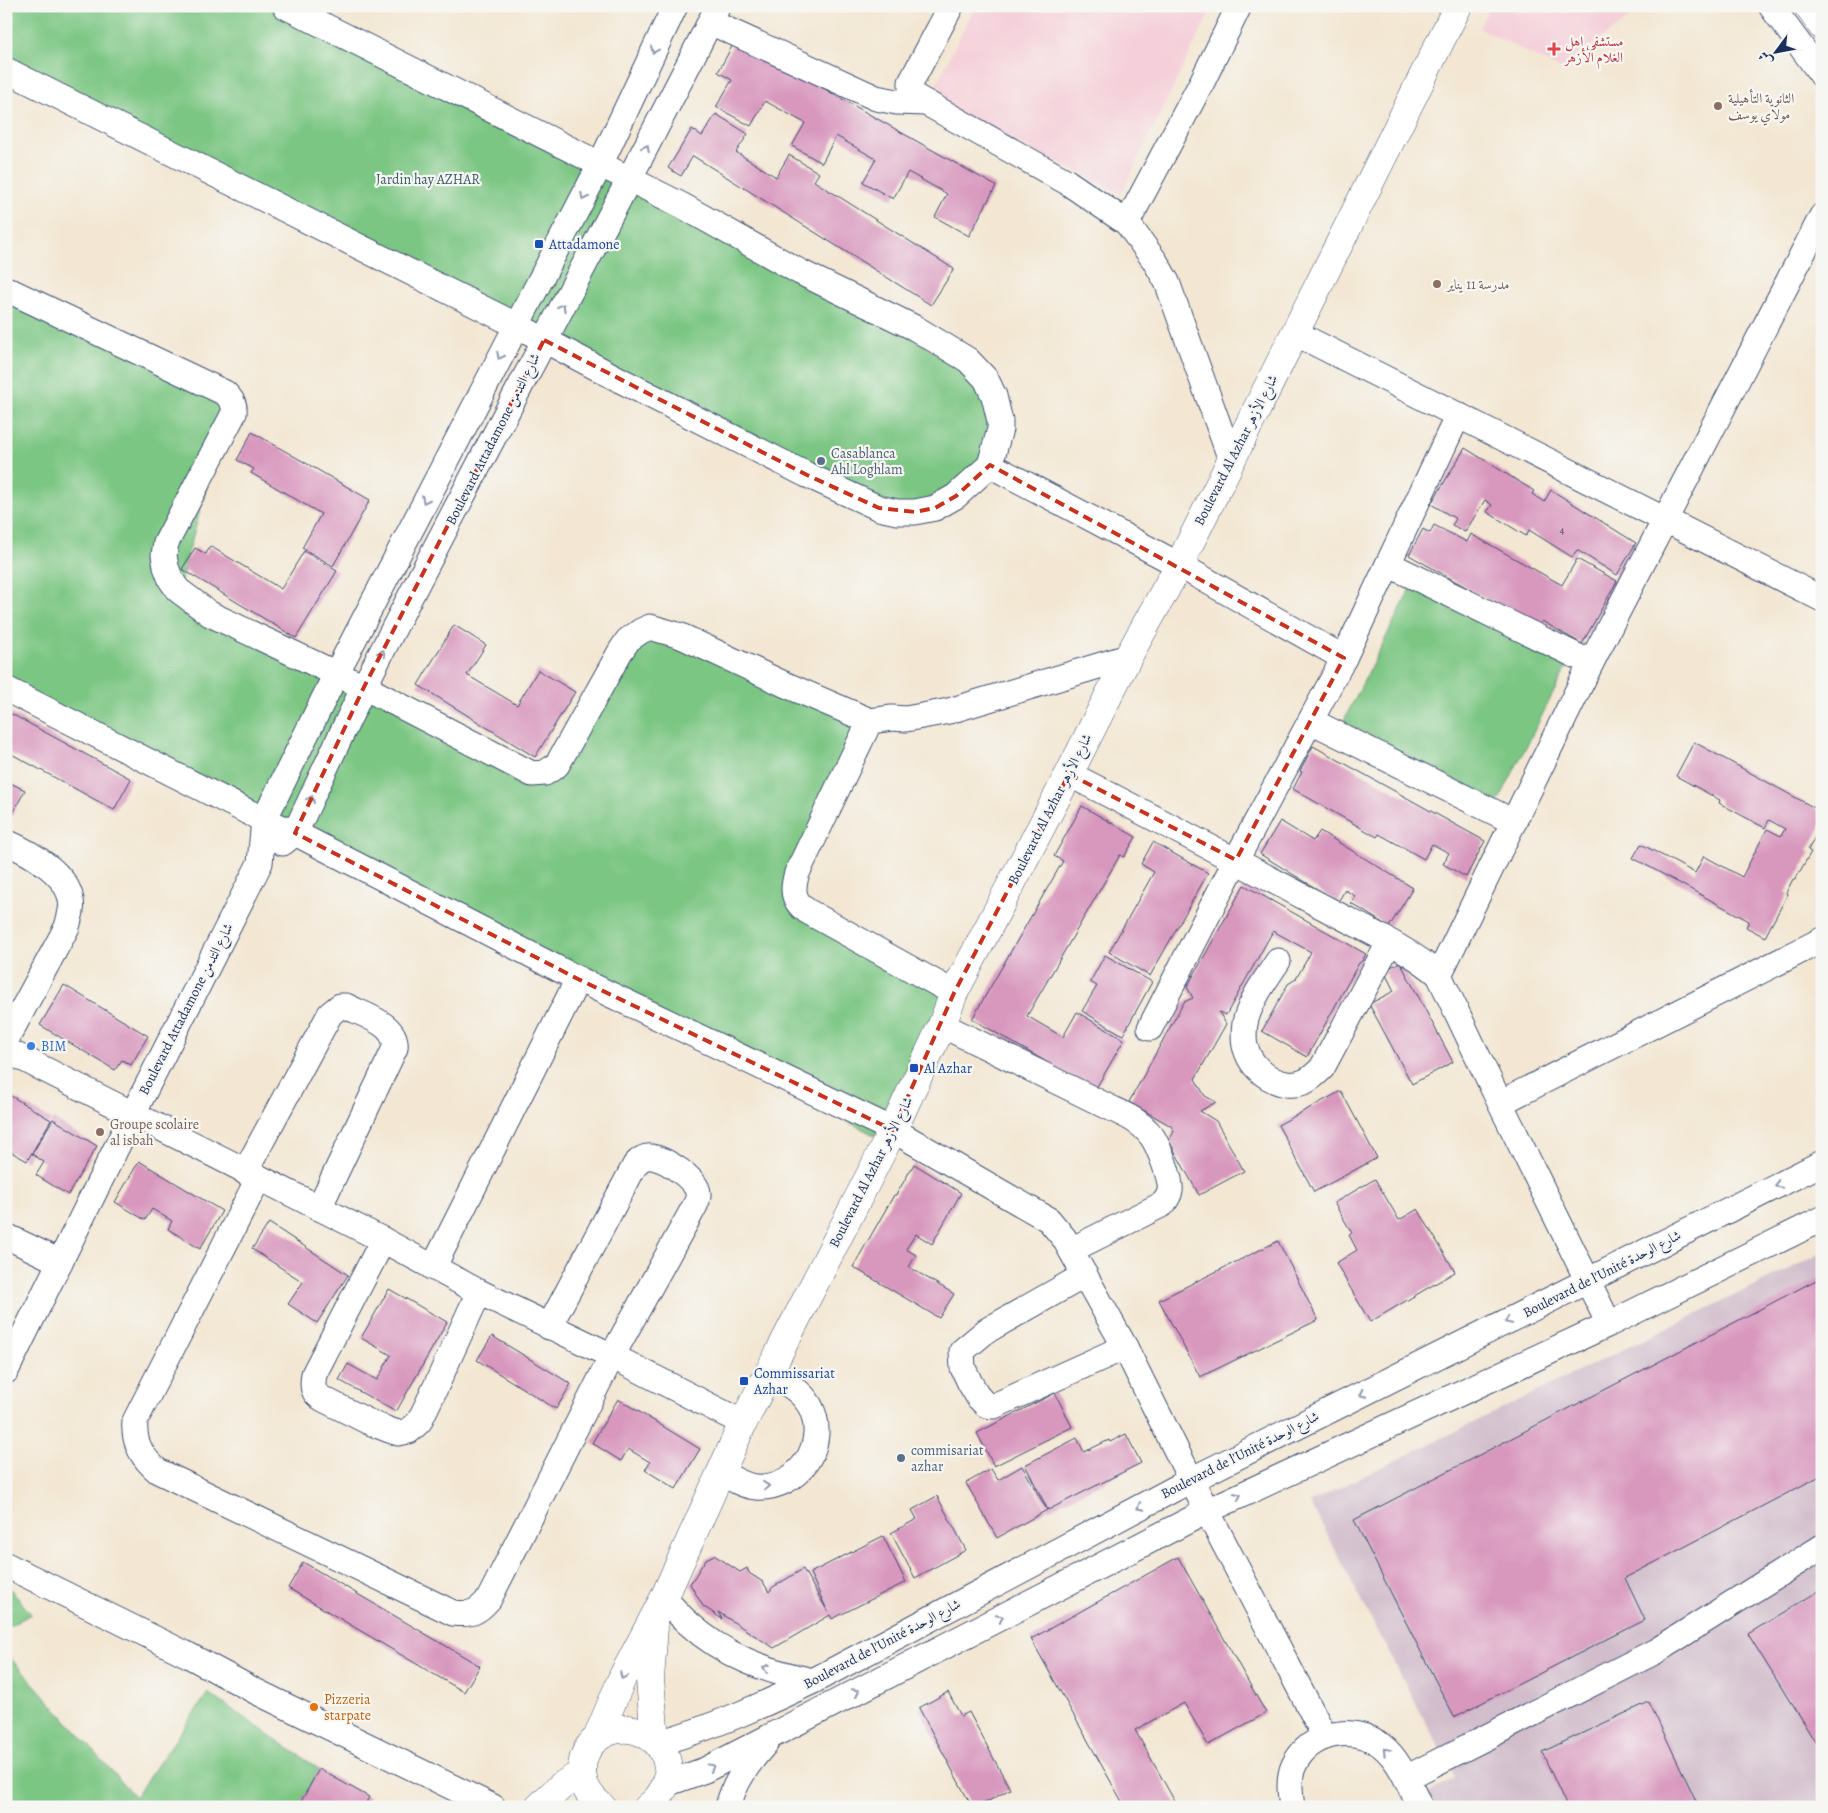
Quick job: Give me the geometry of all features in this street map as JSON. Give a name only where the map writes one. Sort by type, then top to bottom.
[{"type":"main road","name":"Boulevard Al Azhar شارع الأزهر","points":[[582,1773],[584,1760],[589,1748],[597,1738],[623,1676],[659,1608],[768,1374],[893,1130],[942,1025],[954,993],[1128,657],[1179,565],[1458,6]]},
{"type":"main road","points":[[1808,6],[1822,26]]},
{"type":"main road","name":"Boulevard Al Azhar شارع الأزهر","points":[[659,1608],[650,1679],[656,1741],[665,1756],[668,1770],[661,1797]]},
{"type":"main road","points":[[597,1738],[608,1731],[620,1728],[641,1731],[656,1741]]},
{"type":"main road","points":[[539,1807],[561,1786],[582,1773],[585,1787],[602,1807]]},
{"type":"street","points":[[6,70],[516,325],[807,475],[879,508],[897,512],[915,512],[935,508],[956,496],[990,465],[1000,429],[1000,421],[994,396],[986,379],[968,360],[915,328],[800,272],[681,205],[285,6]]},
{"type":"street","name":"Boulevard Attadamone شارع التدمن","points":[[6,1371],[260,863],[264,820],[336,674],[600,165],[675,6]]},
{"type":"street","points":[[951,6],[911,82],[911,90],[914,96],[1067,182],[1127,223],[1155,261],[1167,282],[1231,460]]},
{"type":"street","points":[[1127,223],[1202,82],[1239,6]]},
{"type":"street","points":[[1771,6],[1822,75]]},
{"type":"street","points":[[714,14],[876,98],[897,102],[925,103]]},
{"type":"street","name":"Boulevard Attadamone شارع التدمن","points":[[260,863],[295,833],[364,687],[544,340],[630,179],[714,14]]},
{"type":"street","points":[[1439,975],[1591,663],[1822,216]]},
{"type":"street","points":[[6,289],[225,393],[231,399],[235,406],[234,413],[166,543],[164,555],[166,567],[171,580],[178,590],[210,614],[364,687],[532,774],[545,773],[560,762],[620,652],[628,640],[650,627],[709,647],[784,684],[870,721],[892,718],[906,719],[949,711],[1128,657]]},
{"type":"street","points":[[1295,332],[1822,599]]},
{"type":"street","points":[[1150,1028],[1236,860],[1344,658],[1458,415]]},
{"type":"street","points":[[990,465],[1179,565],[1344,658]]},
{"type":"street","points":[[1388,564],[1591,663]]},
{"type":"street","points":[[6,689],[264,820],[295,833],[578,978],[893,1130],[1049,1220],[1072,1250],[1125,1347],[1191,1480],[1325,1737]]},
{"type":"street","points":[[870,721],[797,873],[794,884],[794,897],[807,911],[954,993]]},
{"type":"street","points":[[1311,721],[1514,822]]},
{"type":"street","points":[[1069,774],[1236,860],[1389,943],[1429,966],[1439,975],[1609,1324]]},
{"type":"street","points":[[6,842],[41,860],[56,873],[72,900],[67,927],[6,1040]]},
{"type":"street","points":[[1500,1103],[1822,940]]},
{"type":"street","points":[[1278,961],[1259,990],[1246,1020],[1246,1049],[1257,1068],[1278,1082],[1291,1084],[1309,1079],[1322,1068],[1389,943]]},
{"type":"street","points":[[433,1268],[578,978]]},
{"type":"street","points":[[319,1208],[395,1048],[396,1041],[385,1026],[346,1006],[340,1006],[330,1014],[135,1421],[135,1440],[139,1449],[148,1463],[158,1471],[453,1613],[466,1615],[476,1612],[489,1599],[612,1356],[680,1235],[699,1196],[698,1189],[691,1181],[663,1160],[650,1156],[640,1159],[634,1164],[549,1327]]},
{"type":"street","points":[[942,1025],[1129,1116],[1140,1124],[1152,1138],[1170,1179],[1171,1188],[1163,1204],[1072,1250]]},
{"type":"street","points":[[6,1050],[383,1240],[479,1292],[612,1356],[744,1423]]},
{"type":"street","name":"Boulevard de l'Unité شارع الوحدة","points":[[656,1741],[706,1728],[773,1700],[1191,1480],[1822,1164]]},
{"type":"street","points":[[661,1797],[705,1770],[773,1734],[1207,1511],[1609,1324],[1822,1219]]},
{"type":"street","points":[[6,1236],[60,1262]]},
{"type":"street","points":[[383,1240],[314,1374],[313,1389],[317,1396],[323,1400],[389,1430],[398,1433],[409,1431],[419,1422],[432,1397],[479,1292]]},
{"type":"street","points":[[1085,1275],[986,1331],[962,1351],[963,1368],[970,1383],[979,1398],[986,1405],[994,1406],[1125,1347]]},
{"type":"street","points":[[721,1472],[736,1481],[754,1487],[770,1487],[787,1481],[801,1470],[811,1455],[816,1438],[816,1420],[809,1405],[798,1390],[768,1374]]},
{"type":"street","points":[[1406,1778],[1656,1651],[1822,1547]]},
{"type":"street","points":[[6,1565],[188,1655],[255,1691],[494,1807]]},
{"type":"street","points":[[659,1608],[688,1624],[723,1649],[746,1661],[779,1673],[813,1680]]},
{"type":"street","points":[[1292,1807],[1290,1778],[1294,1765],[1302,1754],[1312,1744],[1325,1737],[1352,1733],[1367,1737],[1383,1746],[1406,1778],[1420,1807]]},
{"type":"street","points":[[728,1807],[732,1793],[749,1761],[773,1734]]},
{"type":"highlighted area","points":[[544,340],[807,475],[879,508],[915,512],[935,508],[956,496],[990,465],[1344,658],[1236,860],[1069,774],[954,993],[893,1130],[578,979],[295,833],[364,687]]},
{"type":"shaded area","points":[[975,6],[1213,6],[1121,194],[929,99]]},
{"type":"shaded area","name":"مستشفى اهل الغلام الأزهر","points":[[1490,6],[1625,6],[1637,12],[1560,69],[1479,28]]},
{"type":"shaded area","points":[[1822,1253],[1822,1807],[1404,1807],[1455,1778],[1310,1502]]},
{"type":"green space","name":"Jardin hay AZHAR","points":[[6,6],[279,6],[794,265],[989,386],[992,469],[902,511],[6,69]]},
{"type":"green space","points":[[6,290],[229,406],[178,590],[535,777],[650,627],[870,721],[790,905],[959,999],[886,1141],[264,820],[6,695]]},
{"type":"green space","points":[[1412,586],[1567,666],[1498,802],[1343,722]]},
{"type":"green space","points":[[6,1584],[31,1614],[6,1628]]},
{"type":"green space","points":[[6,1653],[135,1797],[208,1693],[319,1769],[298,1807],[6,1807]]},
{"type":"building","points":[[736,39],[996,186],[969,236],[935,217],[947,194],[908,172],[893,199],[863,182],[876,159],[836,136],[822,163],[792,146],[805,123],[765,101],[751,126],[716,107],[732,80],[718,72]]},
{"type":"building","points":[[716,114],[748,134],[736,152],[776,177],[789,155],[819,173],[814,181],[954,269],[931,305],[693,156],[681,176],[668,168],[692,129],[702,136]]},
{"type":"building","points":[[252,432],[370,500],[333,566],[302,548],[321,514],[251,473],[254,469],[237,460]]},
{"type":"building","points":[[1465,448],[1534,491],[1532,494],[1544,502],[1551,490],[1636,543],[1617,575],[1577,550],[1572,557],[1529,530],[1526,536],[1487,512],[1492,505],[1485,500],[1465,532],[1452,525],[1456,519],[1431,504]]},
{"type":"building","points":[[1434,525],[1467,542],[1471,534],[1562,585],[1577,559],[1617,581],[1582,644],[1542,621],[1538,628],[1409,555],[1423,529],[1430,533]]},
{"type":"building","points":[[210,546],[281,589],[304,551],[337,571],[296,638],[182,569],[195,548],[206,554]]},
{"type":"building","points":[[454,625],[486,645],[467,675],[517,705],[538,670],[575,692],[535,757],[418,685]]},
{"type":"building","points":[[6,711],[131,779],[114,810],[6,751]]},
{"type":"building","points":[[1694,742],[1822,812],[1822,824],[1808,850],[1811,852],[1795,880],[1793,879],[1786,893],[1788,894],[1765,937],[1746,927],[1749,921],[1633,858],[1641,844],[1695,873],[1704,856],[1742,877],[1767,829],[1781,836],[1785,829],[1769,820],[1765,828],[1719,803],[1720,800],[1676,776]]},
{"type":"building","points":[[1313,746],[1485,841],[1466,877],[1443,864],[1449,853],[1432,844],[1424,859],[1379,834],[1377,837],[1293,789]]},
{"type":"building","points":[[6,781],[25,790],[8,823],[6,822]]},
{"type":"building","points":[[1082,806],[1136,837],[1124,857],[1120,855],[1027,1016],[1063,1037],[1077,1012],[1124,1040],[1095,1090],[972,1019],[1063,861],[1054,856]]},
{"type":"building","points":[[1280,821],[1313,841],[1320,831],[1413,888],[1389,927],[1351,903],[1355,896],[1345,890],[1338,902],[1260,854]]},
{"type":"building","points":[[1153,842],[1208,873],[1150,976],[1109,952],[1154,872],[1141,864]]},
{"type":"building","points":[[1244,885],[1366,954],[1359,963],[1307,1057],[1262,1031],[1288,984],[1296,979],[1311,952],[1273,931],[1226,1015],[1219,1012],[1226,1024],[1195,1079],[1205,1096],[1216,1102],[1200,1111],[1216,1121],[1244,1171],[1199,1195],[1169,1141],[1174,1131],[1171,1126],[1129,1102],[1184,1002],[1193,998],[1187,987]]},
{"type":"building","points":[[1105,955],[1152,982],[1123,1035],[1082,1011],[1097,986],[1090,982]]},
{"type":"building","points":[[1400,962],[1453,1062],[1412,1084],[1369,1004],[1394,991],[1384,971]]},
{"type":"building","points":[[64,985],[148,1036],[131,1065],[122,1060],[115,1070],[40,1025]]},
{"type":"building","points":[[1341,1091],[1377,1158],[1314,1192],[1278,1125]]},
{"type":"building","points":[[6,1093],[51,1120],[27,1161],[6,1149]]},
{"type":"building","points":[[53,1119],[97,1146],[68,1195],[36,1175],[44,1162],[32,1154]]},
{"type":"building","points":[[139,1161],[222,1211],[200,1249],[168,1229],[172,1221],[152,1209],[145,1220],[115,1202]]},
{"type":"building","points":[[914,1164],[961,1193],[932,1244],[916,1234],[906,1249],[916,1255],[909,1267],[954,1294],[939,1318],[853,1267]]},
{"type":"building","points":[[1375,1179],[1399,1220],[1418,1209],[1455,1272],[1370,1322],[1336,1263],[1357,1250],[1349,1235],[1352,1233],[1334,1203]]},
{"type":"building","points":[[269,1223],[348,1275],[317,1323],[288,1304],[303,1282],[252,1249]]},
{"type":"building","points":[[1278,1241],[1318,1320],[1200,1377],[1159,1300]]},
{"type":"building","points":[[1822,1277],[1822,1475],[1625,1578],[1645,1620],[1454,1717],[1354,1520]]},
{"type":"building","points":[[389,1289],[447,1322],[396,1412],[339,1380],[348,1364],[377,1380],[391,1355],[361,1338]]},
{"type":"building","points":[[492,1336],[571,1384],[556,1409],[477,1360]]},
{"type":"building","points":[[1055,1393],[1072,1427],[994,1466],[977,1433]]},
{"type":"building","points":[[618,1399],[700,1449],[676,1489],[645,1470],[650,1462],[628,1449],[621,1461],[592,1443]]},
{"type":"building","points":[[1126,1434],[1141,1463],[1048,1510],[1025,1465],[1077,1438],[1084,1452]]},
{"type":"building","points":[[1022,1466],[1047,1510],[997,1538],[966,1483],[991,1469],[998,1480]]},
{"type":"building","points":[[937,1496],[966,1550],[915,1578],[891,1533],[917,1519],[912,1510]]},
{"type":"building","points":[[883,1536],[906,1582],[832,1619],[830,1615],[774,1648],[718,1612],[722,1619],[703,1606],[690,1584],[706,1559],[714,1555],[740,1572],[747,1568],[749,1573],[763,1582],[769,1592],[773,1587],[803,1569],[828,1612],[810,1573]]},
{"type":"building","points":[[1178,1557],[1266,1713],[1208,1745],[1184,1703],[1135,1730],[1178,1807],[1125,1807],[1031,1639]]},
{"type":"building","points":[[303,1562],[480,1666],[464,1692],[288,1588]]},
{"type":"building","points":[[1822,1589],[1822,1753],[1748,1634]]},
{"type":"building","points":[[948,1692],[961,1716],[969,1712],[1010,1789],[978,1807],[972,1807],[919,1708]]},
{"type":"building","points":[[1649,1702],[1699,1807],[1567,1807],[1542,1752]]},
{"type":"building","points":[[319,1769],[369,1797],[364,1807],[298,1807]]},
{"type":"place","name":"مستشفى اهل الغلام الأزهر","points":[[1554,49]]},
{"type":"place","name":"الثانوية التأهيلية مولاي يوسف","points":[[1718,106]]},
{"type":"place","name":"Attadamone","points":[[539,244]]},
{"type":"place","name":"مدرسة 11 يناير","points":[[1437,284]]},
{"type":"place","name":"Casablanca Ahl Loghlam","points":[[821,461]]},
{"type":"place","name":"BIM","points":[[31,1046]]},
{"type":"place","name":"Al Azhar","points":[[914,1068]]},
{"type":"place","name":"Groupe scolaire al isbah","points":[[100,1132]]},
{"type":"place","name":"Commissariat Azhar","points":[[744,1381]]},
{"type":"place","name":"commisariat azhar","points":[[901,1458]]},
{"type":"place","name":"Pizzeria starpate","points":[[314,1707]]}]
